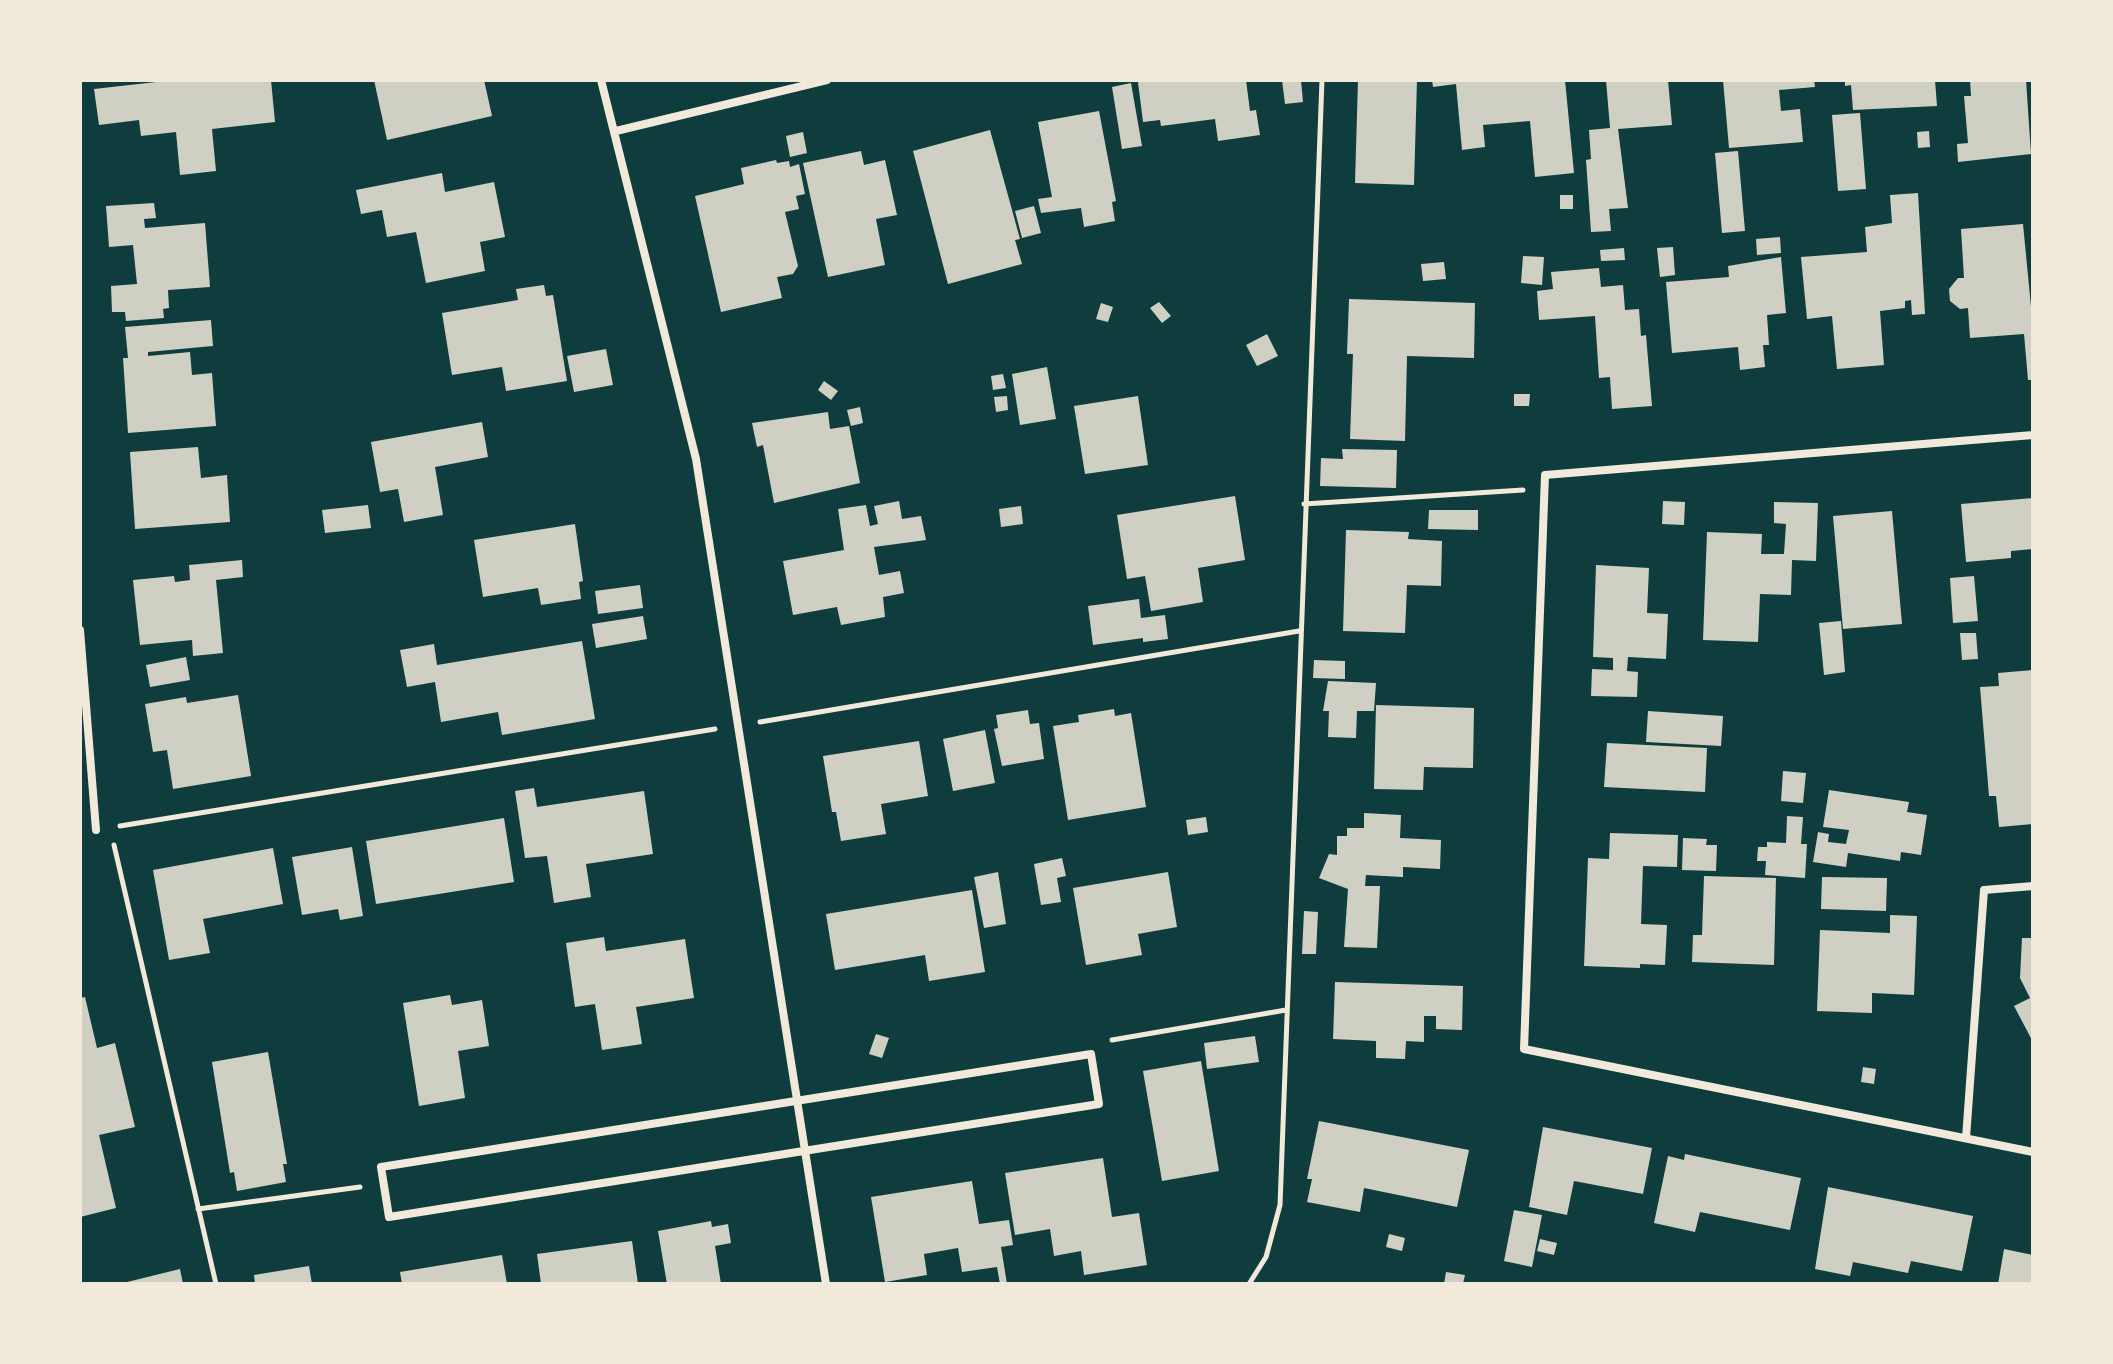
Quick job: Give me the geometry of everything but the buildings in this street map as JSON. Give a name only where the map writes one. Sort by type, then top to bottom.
[{"type":"street","points":[[601,80],[696,459],[826,1284]]},
{"type":"street","points":[[616,131],[827,80]]},
{"type":"street","points":[[2033,435],[1545,475],[1524,1049],[2033,1152]]},
{"type":"street","points":[[80,630],[96,830]]},
{"type":"street","points":[[1966,1138],[1984,890],[2033,886]]},
{"type":"street","points":[[1091,1054],[1099,1104],[389,1217],[381,1167],[1091,1054]]},
{"type":"path","points":[[1249,1284],[1266,1257],[1280,1205],[1299,631],[1322,80]]},
{"type":"path","points":[[1304,504],[1544,489]]},
{"type":"path","points":[[96,830],[1299,631]]},
{"type":"path","points":[[110,828],[216,1284]]},
{"type":"path","points":[[1091,1054],[1112,1040],[1286,1010]]},
{"type":"path","points":[[198,1209],[384,1184]]}]
